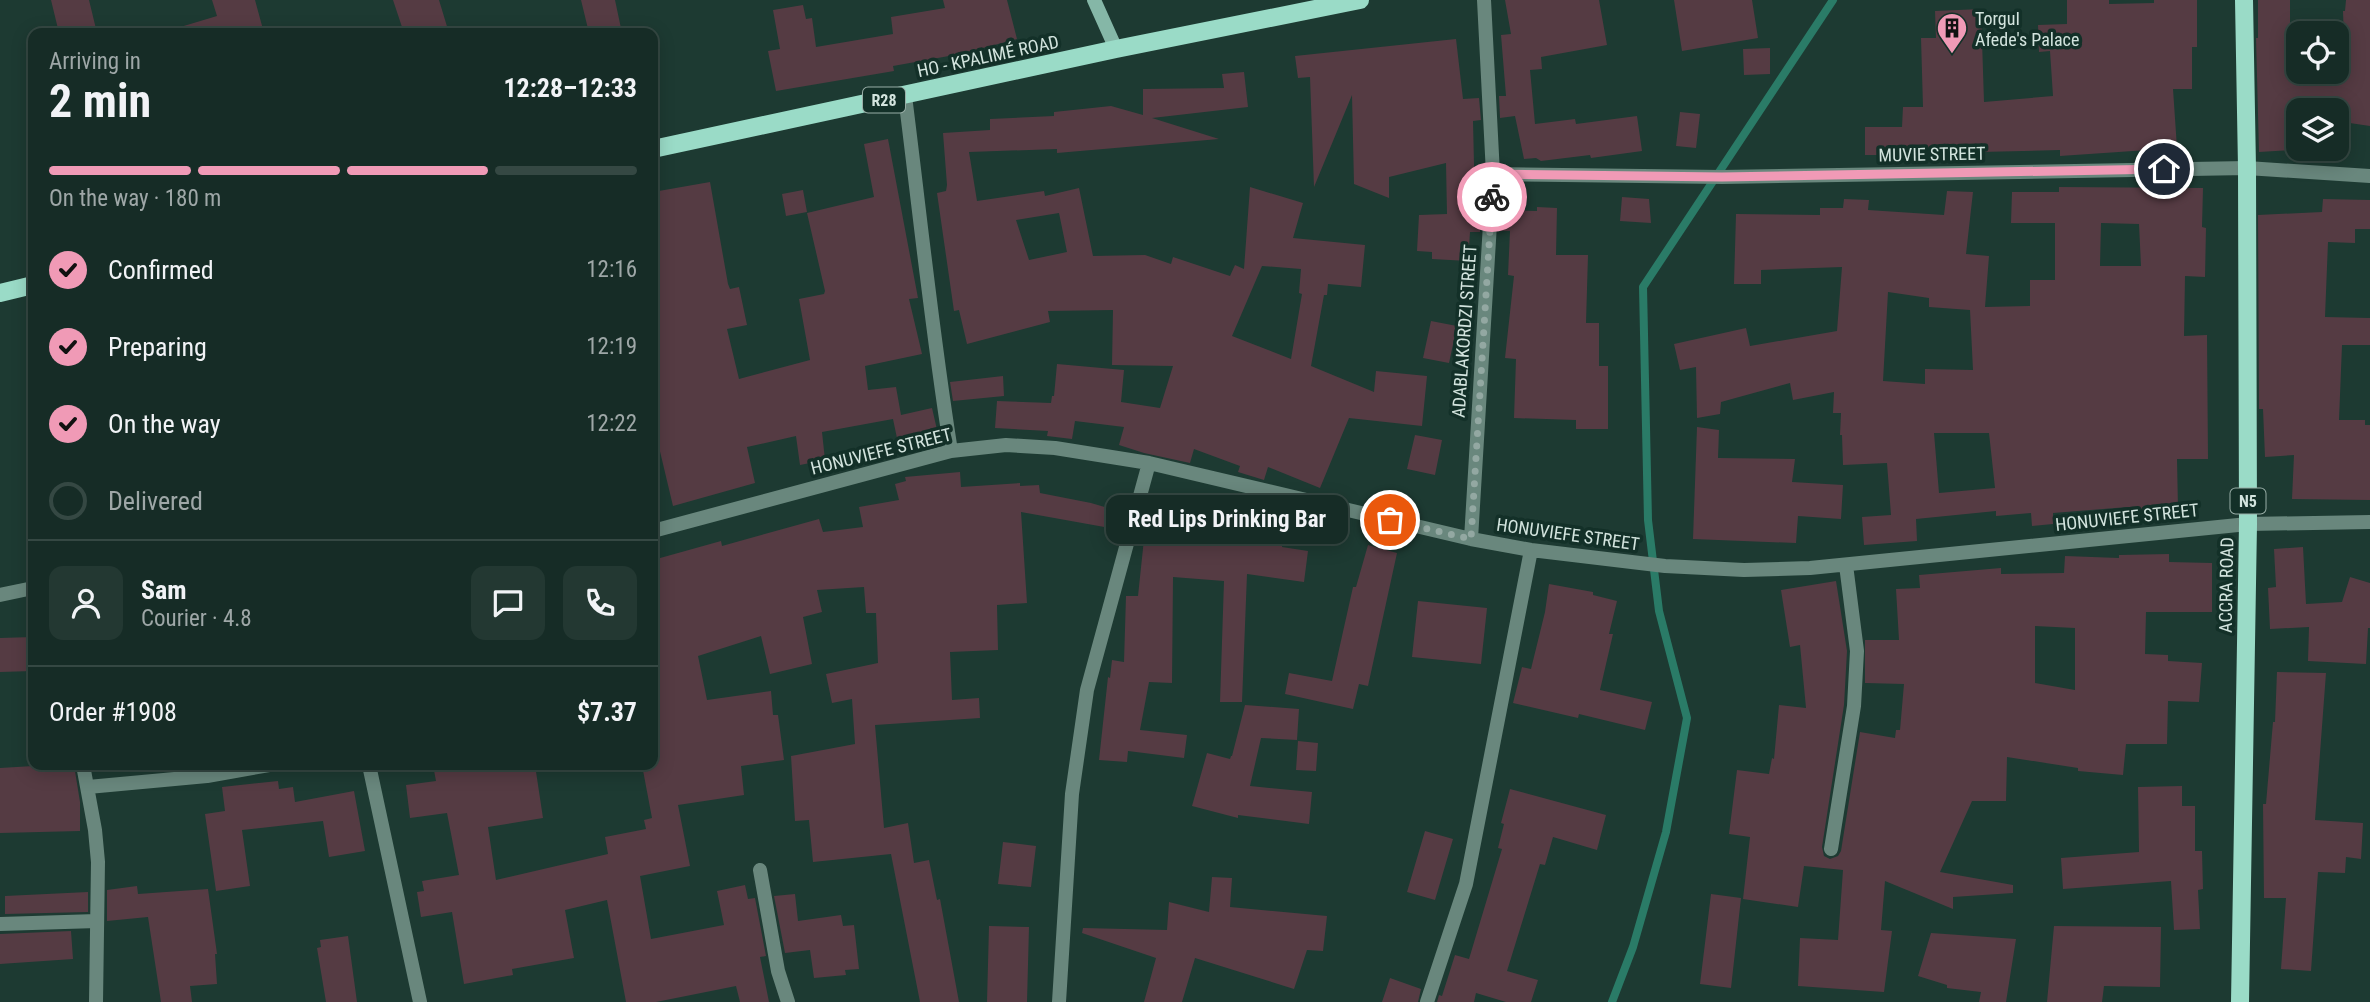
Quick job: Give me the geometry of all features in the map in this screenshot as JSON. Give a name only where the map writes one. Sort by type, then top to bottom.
[{"type":"main road","points":[[1094,0],[1116,49]]},
{"type":"main road","name":"R28","points":[[1116,49],[1360,0]]},
{"type":"main road","name":"ACCRA ROAD","points":[[2241,1002],[2249,524],[2244,0]]},
{"type":"main road","name":"HO - KPALIMÉ ROAD","points":[[658,148],[1116,49]]},
{"type":"main road","points":[[0,293],[28,286]]},
{"type":"street","name":"ADABLAKORDZI STREET","points":[[1471,539],[1493,174],[1484,0]]},
{"type":"street","points":[[905,96],[931,296],[937,368],[951,451]]},
{"type":"street","name":"MUVIE STREET","points":[[1493,174],[1722,177],[2247,168],[2370,176]]},
{"type":"street","name":"HONUVIEFE STREET","points":[[658,530],[951,451],[1006,445],[1055,448],[1149,463],[1471,539],[1531,550],[1665,566],[1744,570],[1846,565],[2249,524],[2370,522]]},
{"type":"street","points":[[1059,1002],[1072,794],[1087,690],[1149,463]]},
{"type":"street","points":[[1427,1002],[1466,884],[1531,550]]},
{"type":"street","points":[[1831,849],[1854,706],[1857,650],[1846,565]]},
{"type":"street","points":[[0,595],[28,589]]},
{"type":"street","points":[[84,770],[98,862],[96,1002]]},
{"type":"street","points":[[88,787],[207,776],[241,770]]},
{"type":"street","points":[[370,770],[420,1002]]},
{"type":"street","points":[[760,870],[778,971],[788,1002]]},
{"type":"street","points":[[0,924],[97,921]]},
{"type":"building","points":[[51,0],[89,0],[96,28],[58,28]]},
{"type":"building","points":[[212,0],[255,0],[263,28],[177,28],[217,16]]},
{"type":"building","points":[[393,0],[439,0],[447,28],[402,28]]},
{"type":"building","points":[[581,0],[615,0],[621,28],[588,28]]},
{"type":"building","points":[[943,0],[1007,0],[1017,39],[960,54],[893,66],[894,71],[776,91],[768,51],[780,49],[773,10],[803,5],[806,19],[812,18],[816,47],[893,34],[891,17],[945,8]]},
{"type":"building","points":[[1505,0],[1599,0],[1607,45],[1541,57],[1542,69],[1530,70],[1535,124],[1575,119],[1576,124],[1637,116],[1642,151],[1591,158],[1590,155],[1541,161],[1536,158],[1524,159],[1515,116],[1500,118],[1499,96],[1506,96],[1501,35],[1511,34]]},
{"type":"building","points":[[1674,0],[1752,0],[1758,38],[1682,51]]},
{"type":"building","points":[[2067,0],[2109,0],[2109,4],[2197,0],[2197,47],[2192,47],[2192,89],[2173,89],[2177,148],[2060,156],[2060,150],[1980,152],[1980,149],[1900,148],[1900,155],[1865,155],[1865,127],[1902,127],[1903,107],[1923,107],[1921,38],[1936,38],[1935,11],[1981,9],[1984,102],[2053,96],[2050,51],[2039,52],[2038,25],[2067,24]]},
{"type":"building","points":[[2258,0],[2290,0],[2290,21],[2286,21],[2286,84],[2349,84],[2349,21],[2343,21],[2343,11],[2346,0],[2370,0],[2370,126],[2349,123],[2349,98],[2286,98],[2286,150],[2259,152]]},
{"type":"building","points":[[1456,39],[1463,99],[1479,98],[1481,120],[1473,121],[1475,208],[1481,209],[1480,232],[1470,232],[1468,261],[1432,259],[1432,252],[1417,251],[1419,215],[1447,214],[1446,163],[1389,177],[1389,198],[1354,184],[1352,95],[1314,187],[1310,77],[1298,78],[1295,56]]},
{"type":"building","points":[[1770,48],[1770,74],[1744,75],[1743,49]]},
{"type":"building","points":[[1244,72],[1248,107],[1152,118],[1219,139],[1057,153],[1057,149],[969,152],[977,201],[1044,191],[1045,196],[1079,188],[1093,256],[1145,255],[1171,264],[1173,257],[1230,276],[1235,265],[1244,269],[1250,187],[1303,203],[1293,238],[1365,245],[1361,287],[1328,284],[1311,366],[1374,392],[1376,371],[1427,376],[1422,426],[1349,418],[1320,488],[1268,467],[1264,480],[1238,472],[1240,466],[1194,449],[1190,463],[1144,453],[1119,445],[1124,427],[1075,421],[1072,439],[1047,436],[1048,431],[995,428],[997,401],[1051,403],[1057,364],[1124,370],[1121,402],[1160,408],[1173,366],[1112,365],[1113,310],[1048,311],[1050,322],[967,344],[959,310],[954,311],[937,193],[946,191],[947,185],[943,133],[990,130],[990,119],[1054,116],[1054,112],[1111,106],[1143,115],[1143,89],[1224,88],[1222,74]],"holes":[[[1059,213],[1067,252],[1029,260],[1016,220]],[[1262,266],[1301,269],[1299,293],[1302,294],[1291,359],[1232,336]]]},
{"type":"building","points":[[1680,112],[1700,114],[1696,148],[1676,146]]},
{"type":"building","points":[[888,139],[918,298],[909,299],[922,354],[865,366],[868,390],[896,387],[901,415],[932,408],[938,434],[898,443],[893,419],[822,432],[825,460],[800,465],[796,436],[747,447],[755,483],[673,506],[658,443],[658,191],[710,182],[728,284],[730,289],[739,287],[747,325],[727,329],[739,379],[810,360],[799,299],[824,294],[825,291],[807,213],[874,197],[864,144]]},
{"type":"building","points":[[2059,187],[2203,188],[2202,227],[2206,228],[2205,277],[2185,276],[2184,336],[2207,335],[2208,459],[2177,459],[2178,509],[2128,510],[2128,507],[2053,513],[2053,524],[2032,526],[2031,513],[1996,516],[1996,511],[1916,519],[1917,541],[1864,545],[1862,517],[1891,515],[1887,463],[1843,465],[1841,413],[1833,413],[1834,392],[1793,400],[1790,383],[1721,402],[1720,414],[1697,418],[1696,367],[1680,370],[1674,344],[1746,328],[1750,346],[1837,331],[1842,267],[1761,270],[1761,284],[1734,284],[1736,214],[1820,215],[1820,208],[1843,208],[1844,199],[1869,200],[1868,210],[1944,215],[1947,191],[1973,192],[1966,254],[1989,256],[1985,307],[2030,306],[2030,280],[2055,280],[2055,223],[2011,223],[2012,192],[2059,192]],"holes":[[[2101,223],[2139,224],[2141,266],[2100,266]],[[1888,292],[1929,298],[1929,307],[1970,310],[1973,370],[1925,369],[1925,384],[1883,381]],[[1934,433],[1989,433],[1995,488],[1939,493]]]},
{"type":"building","points":[[803,190],[807,212],[786,216],[782,194]]},
{"type":"building","points":[[1622,197],[1649,199],[1651,223],[1620,221]]},
{"type":"building","points":[[2323,199],[2370,200],[2370,229],[2355,229],[2355,243],[2328,242],[2325,317],[2370,318],[2370,345],[2342,345],[2339,420],[2365,420],[2365,425],[2370,425],[2370,500],[2292,499],[2294,455],[2265,457],[2263,409],[2259,409],[2258,215],[2322,212]]},
{"type":"building","points":[[1537,207],[1557,208],[1556,255],[1588,255],[1586,323],[1599,323],[1599,366],[1608,366],[1608,429],[1576,429],[1576,420],[1514,418],[1516,359],[1505,358],[1514,276],[1508,275],[1510,231],[1499,231],[1501,210],[1537,211]]},
{"type":"building","points":[[1431,321],[1457,326],[1449,363],[1423,358]]},
{"type":"building","points":[[1003,376],[1004,396],[953,401],[950,382]]},
{"type":"building","points":[[1697,427],[1719,430],[1718,458],[1795,459],[1792,482],[1843,485],[1841,519],[1798,516],[1796,543],[1693,539]]},
{"type":"building","points":[[1415,435],[1442,440],[1435,475],[1407,469]]},
{"type":"building","points":[[960,472],[961,487],[1020,483],[1020,486],[1039,485],[1040,493],[1125,513],[1121,530],[1021,512],[1027,603],[997,605],[998,650],[950,652],[952,700],[979,698],[980,718],[875,725],[884,828],[908,823],[914,863],[929,860],[937,900],[940,899],[959,1002],[920,1002],[891,854],[813,862],[809,820],[795,821],[791,756],[855,744],[852,699],[832,703],[826,674],[878,663],[876,613],[866,613],[864,587],[817,590],[822,612],[803,617],[812,664],[770,674],[761,636],[698,656],[707,700],[771,691],[773,715],[778,715],[784,760],[741,766],[744,795],[678,805],[690,866],[640,876],[651,939],[724,925],[717,891],[745,885],[748,899],[755,898],[766,956],[760,957],[769,1002],[740,1002],[736,986],[656,1002],[626,1002],[607,900],[565,910],[574,958],[512,969],[513,975],[464,984],[452,912],[421,917],[417,892],[424,891],[422,881],[459,875],[447,813],[410,818],[406,785],[436,781],[434,770],[536,770],[543,818],[488,827],[496,880],[608,854],[605,837],[646,829],[644,820],[652,818],[643,770],[658,770],[658,559],[721,541],[722,546],[819,519],[823,532],[863,527],[859,507],[899,500],[895,484],[906,481],[905,477]]},
{"type":"building","points":[[1144,518],[1149,520],[1146,535],[1140,534]]},
{"type":"building","points":[[1229,524],[1285,528],[1282,547],[1308,551],[1304,582],[1247,574],[1242,702],[1220,702],[1224,581],[1173,577],[1172,683],[1149,682],[1140,730],[1187,735],[1184,758],[1128,751],[1127,762],[1099,760],[1108,677],[1110,678],[1112,660],[1124,662],[1126,596],[1138,596],[1144,539],[1196,544],[1196,539],[1227,543]]},
{"type":"building","points":[[1368,545],[1397,553],[1368,686],[1359,684],[1353,709],[1285,694],[1289,673],[1332,681],[1353,587],[1356,587]]},
{"type":"building","points":[[2303,547],[2306,604],[2342,602],[2350,577],[2370,583],[2370,628],[2366,664],[2308,661],[2309,627],[2270,629],[2268,588],[2276,587],[2274,549]]},
{"type":"building","points":[[2169,554],[2169,562],[2212,563],[2212,612],[2146,612],[2145,654],[2168,655],[2168,661],[2202,663],[2199,702],[2168,701],[2167,744],[2126,744],[2123,775],[2078,771],[2078,768],[2007,757],[2006,801],[1972,801],[1940,872],[2013,885],[2013,893],[1953,897],[1953,909],[1885,881],[1881,930],[1892,931],[1884,992],[1798,986],[1800,938],[1838,940],[1843,870],[1804,866],[1798,907],[1743,899],[1750,837],[1729,834],[1737,770],[1769,774],[1772,758],[1774,759],[1779,705],[1806,708],[1800,645],[1790,647],[1781,590],[1836,581],[1847,651],[1844,705],[1822,847],[1824,856],[1830,859],[1838,856],[1841,851],[1860,732],[1895,738],[1896,730],[1900,730],[1904,684],[1865,683],[1865,640],[1899,640],[1896,589],[1920,588],[1919,575],[2001,568],[2001,574],[2064,573],[2065,556],[2119,558],[2119,555]],"holes":[[[2035,626],[2075,628],[2075,690],[2035,683]]]},
{"type":"building","points":[[1549,584],[1593,592],[1593,595],[1617,601],[1609,634],[1613,634],[1600,690],[1652,702],[1645,730],[1579,714],[1578,718],[1513,703],[1522,667],[1531,669]]},
{"type":"building","points":[[1418,601],[1487,608],[1481,664],[1412,657]]},
{"type":"building","points":[[28,637],[28,671],[0,672],[0,638]]},
{"type":"building","points":[[2277,672],[2326,673],[2315,820],[2363,823],[2361,859],[2346,857],[2345,873],[2318,872],[2311,971],[2281,969],[2286,898],[2264,898],[2263,804],[2266,804],[2275,722]]},
{"type":"building","points":[[1245,705],[1299,709],[1297,740],[1261,738],[1250,786],[1312,792],[1309,824],[1238,815],[1238,818],[1192,806],[1207,753],[1230,759],[1232,756]]},
{"type":"building","points":[[1298,741],[1318,743],[1316,771],[1296,770]]},
{"type":"building","points":[[28,766],[28,770],[75,770],[80,802],[80,831],[0,833],[0,768]]},
{"type":"building","points":[[278,781],[279,789],[293,787],[295,802],[354,791],[365,851],[329,857],[323,821],[242,830],[250,886],[216,891],[205,814],[225,811],[222,787]]},
{"type":"building","points":[[2182,786],[2182,806],[2195,806],[2195,851],[2202,851],[2203,889],[2198,890],[2200,929],[2174,930],[2171,881],[2063,889],[2061,858],[2139,852],[2138,787]]},
{"type":"building","points":[[1510,789],[1606,815],[1597,850],[1553,837],[1545,865],[1540,864],[1507,971],[1538,980],[1531,1002],[1506,1002],[1476,993],[1474,1002],[1437,1002],[1439,995],[1442,996],[1455,955],[1469,959],[1502,849],[1498,848],[1504,824],[1501,823]]},
{"type":"building","points":[[1425,831],[1453,839],[1435,900],[1407,892]]},
{"type":"building","points":[[1003,842],[1036,846],[1031,887],[998,884]]},
{"type":"building","points":[[1212,877],[1232,878],[1230,907],[1327,916],[1323,951],[1307,950],[1294,989],[1195,958],[1182,1002],[1144,1002],[1156,958],[1082,933],[1083,928],[1167,930],[1169,902],[1209,912]]},
{"type":"building","points":[[137,886],[138,894],[208,889],[217,954],[217,984],[190,986],[192,1002],[161,1002],[148,917],[107,921],[107,890]]},
{"type":"building","points":[[88,892],[88,912],[5,914],[5,896]]},
{"type":"building","points":[[795,894],[798,921],[841,915],[843,926],[854,925],[859,969],[845,970],[846,975],[814,978],[810,950],[785,953],[774,896]]},
{"type":"building","points":[[1711,894],[1741,898],[1731,988],[1700,984]]},
{"type":"building","points":[[989,926],[1029,927],[1027,1002],[987,1002]]},
{"type":"building","points":[[2054,926],[2161,927],[2160,987],[2104,986],[2102,1002],[2047,1002]]},
{"type":"building","points":[[71,931],[73,959],[0,964],[0,934]]},
{"type":"building","points":[[1931,933],[2016,939],[2006,1002],[1979,1002],[1981,992],[1947,988],[1947,985],[1918,976]]},
{"type":"building","points":[[348,936],[357,1002],[326,1002],[317,948],[321,947],[320,940]]},
{"type":"building","points":[[1390,978],[1421,989],[1418,1002],[1382,1002]]},
{"type":"waterway","points":[[1612,1002],[1633,947],[1666,832],[1687,718],[1659,611],[1648,520],[1643,287],[1833,0]]},
{"type":"way so far","points":[[1390,520],[1471,539],[1492,197]]},
{"type":"place","name":"TorguI Afede's Palace","points":[[1952,55]]},
{"type":"place","name":"Red Lips Drinking Bar","points":[[1390,520]]},
{"type":"route","points":[[1492,197],[1493,174],[1722,177],[2164,169]]}]
